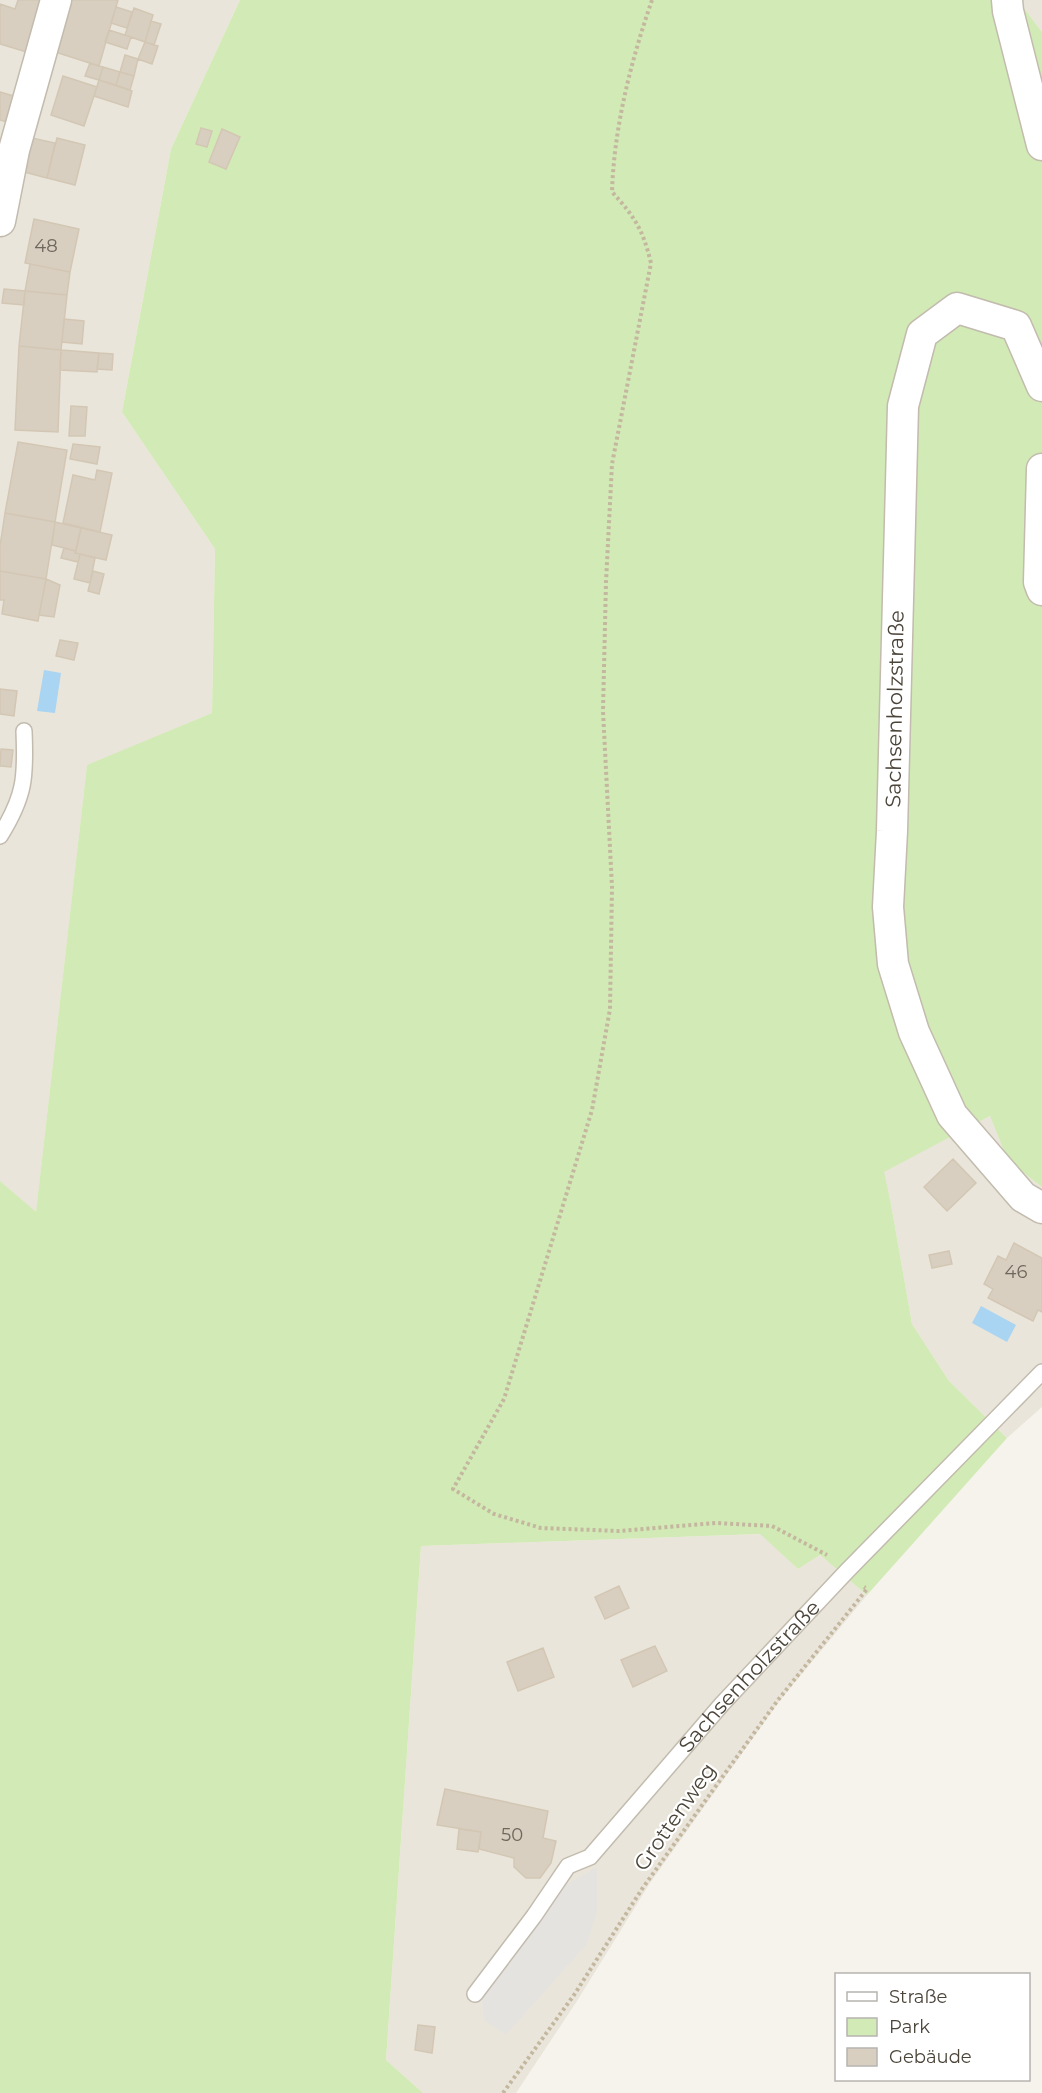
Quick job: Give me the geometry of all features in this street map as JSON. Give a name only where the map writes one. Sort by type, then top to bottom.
[{"type":"street","points":[[0,221],[14,150],[56,0]]},
{"type":"street","points":[[1008,0],[1008,11],[1042,145]]},
{"type":"street","name":"Sachsenholzstraße","points":[[1042,386],[1016,326],[957,308],[922,334],[903,406],[888,907],[892,964],[914,1032],[952,1115],[1023,1197],[1042,1208]]},
{"type":"street","points":[[1042,469],[1039,582],[1042,590]]},
{"type":"lane","points":[[0,836],[16,809],[23,790],[24,731]]},
{"type":"lane","name":"Sachsenholzstraße","points":[[475,1994],[534,1916],[568,1866],[590,1857],[723,1704],[850,1568],[1042,1372]]},
{"type":"path","points":[[652,0],[623,102],[613,164],[612,192],[628,210],[645,238],[651,263],[612,464],[603,711],[612,887],[610,1009],[592,1110],[504,1399],[453,1489],[494,1514],[541,1528],[618,1531],[716,1523],[772,1526],[850,1568]]},
{"type":"path","name":"Grottenweg","points":[[503,2093],[574,1995],[642,1889],[718,1783],[778,1700],[867,1589],[850,1568]]},
{"type":"shaded area","points":[[0,0],[240,0],[171,149],[122,412],[215,549],[212,713],[87,766],[36,1213],[0,1181]]},
{"type":"shaded area","points":[[1018,0],[1042,0],[1042,32]]},
{"type":"shaded area","points":[[990,1116],[1008,1161],[1042,1187],[1042,1407],[1007,1438],[949,1381],[912,1324],[891,1204],[883,1172]]},
{"type":"shaded area","points":[[761,1534],[798,1569],[820,1555],[867,1595],[778,1703],[650,1883],[577,2001],[516,2093],[423,2093],[386,2060],[421,1546]]},
{"type":"shaded area","points":[[597,1867],[597,1911],[587,1944],[506,2035],[484,2020],[479,1973],[534,1903]]},
{"type":"green space","points":[[240,0],[1018,0],[1042,32],[1042,1187],[1008,1161],[990,1116],[884,1172],[912,1324],[949,1381],[1007,1438],[867,1595],[820,1555],[798,1569],[760,1534],[421,1546],[386,2060],[423,2093],[0,2093],[0,1181],[36,1212],[87,765],[212,713],[215,549],[122,412],[171,149]]},
{"type":"water","points":[[44,670],[61,673],[55,713],[37,711]]},
{"type":"water","points":[[981,1306],[1016,1325],[1007,1342],[972,1323]]},
{"type":"building","points":[[18,0],[46,0],[30,53],[0,44],[0,4],[15,9]]},
{"type":"building","points":[[66,0],[118,0],[99,66],[52,51]]},
{"type":"building","points":[[116,7],[132,12],[127,28],[111,23]]},
{"type":"building","points":[[134,8],[153,15],[145,42],[125,35]]},
{"type":"building","points":[[151,21],[161,24],[154,45],[145,42]]},
{"type":"building","points":[[109,30],[131,37],[127,49],[105,42]]},
{"type":"building","points":[[145,42],[158,46],[152,64],[138,59]]},
{"type":"building","points":[[125,55],[138,59],[134,76],[120,72]]},
{"type":"building","points":[[90,63],[103,67],[99,80],[85,76]]},
{"type":"building","points":[[103,67],[120,72],[116,85],[99,80]]},
{"type":"building","points":[[120,72],[134,76],[130,90],[116,85]]},
{"type":"building","points":[[63,76],[97,87],[84,126],[51,115]]},
{"type":"building","points":[[99,80],[132,91],[128,107],[94,96]]},
{"type":"building","points":[[0,92],[14,96],[7,122],[0,120]]},
{"type":"building","points":[[201,128],[212,131],[207,147],[196,144]]},
{"type":"building","points":[[222,129],[240,137],[226,169],[209,162]]},
{"type":"building","points":[[32,138],[55,143],[47,178],[24,172]]},
{"type":"building","points":[[57,138],[85,145],[75,185],[47,178]]},
{"type":"building","points":[[34,219],[79,229],[70,272],[25,263]]},
{"type":"building","points":[[30,264],[70,272],[67,295],[25,291]]},
{"type":"building","points":[[4,289],[25,291],[24,305],[2,303]]},
{"type":"building","points":[[25,291],[67,295],[61,350],[19,346]]},
{"type":"building","points":[[64,319],[84,321],[82,344],[62,342]]},
{"type":"building","points":[[19,346],[61,350],[58,432],[15,430]]},
{"type":"building","points":[[61,350],[99,353],[97,372],[60,370]]},
{"type":"building","points":[[99,353],[113,354],[112,370],[97,369]]},
{"type":"building","points":[[71,406],[87,407],[85,436],[69,436]]},
{"type":"building","points":[[18,442],[67,450],[55,522],[5,513]]},
{"type":"building","points":[[73,444],[100,447],[97,464],[70,459]]},
{"type":"building","points":[[97,470],[112,473],[100,532],[63,523],[73,475],[95,480]]},
{"type":"building","points":[[5,513],[55,522],[46,579],[0,571],[0,546]]},
{"type":"building","points":[[55,522],[81,528],[76,551],[52,545]]},
{"type":"building","points":[[81,528],[112,535],[106,560],[75,553]]},
{"type":"building","points":[[64,548],[80,554],[78,562],[61,558]]},
{"type":"building","points":[[80,554],[95,558],[90,583],[74,579]]},
{"type":"building","points":[[0,571],[46,579],[38,621],[2,614],[4,600],[0,600]]},
{"type":"building","points":[[93,571],[104,574],[99,594],[88,591]]},
{"type":"building","points":[[46,579],[60,585],[54,617],[39,615]]},
{"type":"building","points":[[60,640],[78,643],[74,660],[56,656]]},
{"type":"building","points":[[0,689],[17,691],[14,716],[0,714]]},
{"type":"building","points":[[1,749],[13,750],[11,767],[0,766]]},
{"type":"building","points":[[953,1159],[976,1183],[947,1211],[924,1187]]},
{"type":"building","points":[[1014,1243],[1042,1258],[1042,1312],[1038,1310],[1033,1321],[988,1298],[993,1289],[984,1284],[998,1256],[1006,1260]]},
{"type":"building","points":[[949,1251],[952,1264],[932,1268],[929,1255]]},
{"type":"building","points":[[619,1586],[629,1608],[605,1619],[595,1597]]},
{"type":"building","points":[[655,1646],[667,1671],[633,1687],[621,1660]]},
{"type":"building","points":[[543,1648],[554,1677],[518,1691],[507,1662]]},
{"type":"building","points":[[445,1789],[548,1811],[543,1838],[556,1841],[551,1863],[540,1878],[526,1878],[514,1867],[514,1858],[479,1849],[481,1832],[437,1825]]},
{"type":"building","points":[[459,1829],[481,1832],[478,1852],[457,1849]]},
{"type":"building","points":[[418,2025],[435,2027],[432,2053],[415,2050]]}]
